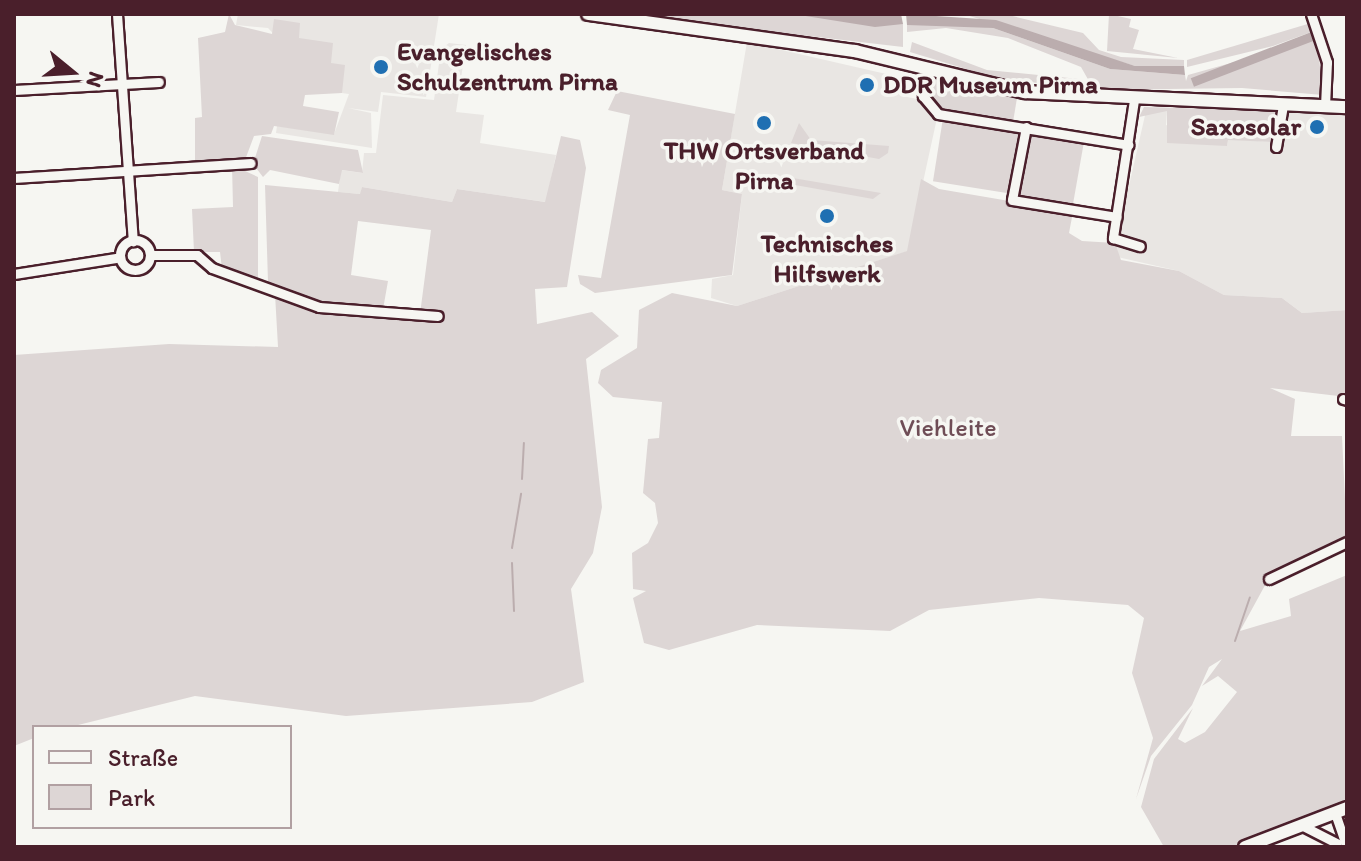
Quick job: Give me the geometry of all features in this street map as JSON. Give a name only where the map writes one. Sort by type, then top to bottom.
[{"type":"main road","points":[[588,14],[855,51],[1025,92],[1134,100],[1347,107]]},
{"type":"main road","points":[[1245,847],[1336,812]]},
{"type":"street","points":[[14,274],[116,258],[133,241],[117,14]]},
{"type":"street","points":[[1313,19],[1323,46],[1325,106]]},
{"type":"street","points":[[929,69],[923,96],[931,110],[1129,145]]},
{"type":"street","points":[[14,90],[159,82]]},
{"type":"street","points":[[1134,100],[1113,238],[1140,246]]},
{"type":"street","points":[[1276,147],[1283,105]]},
{"type":"street","points":[[1026,127],[1012,200],[1117,217]]},
{"type":"street","points":[[14,178],[128,168],[251,163]]},
{"type":"street","points":[[133,241],[153,255],[203,260],[319,307],[438,316]]},
{"type":"street","points":[[116,258],[135,268],[153,255]]},
{"type":"street","points":[[1269,579],[1347,542]]},
{"type":"street","points":[[1336,812],[1341,846]]},
{"type":"street","points":[[1303,826],[1341,846]]},
{"type":"shaded area","name":"Evangelisches Schulzentrum Pirna","points":[[238,14],[439,14],[426,97],[381,92],[378,112],[348,108],[371,113],[372,148],[276,133],[277,126],[334,134],[349,94],[327,91],[268,28],[236,25]]},
{"type":"shaded area","points":[[793,14],[901,14],[903,24],[875,27]]},
{"type":"shaded area","points":[[906,14],[996,20],[1135,66],[1184,66],[1185,75],[1110,69],[993,28],[907,25]]},
{"type":"shaded area","points":[[1314,31],[1317,39],[1194,87],[1191,78]]},
{"type":"shaded area","points":[[747,42],[908,79],[907,97],[917,99],[920,87],[937,118],[908,251],[737,306],[711,298],[712,279],[733,275],[742,194],[722,190]]},
{"type":"shaded area","points":[[449,43],[466,45],[456,112],[484,115],[480,143],[556,155],[546,202],[457,189],[452,202],[362,187],[361,194],[338,192],[341,170],[362,173],[364,153],[376,153],[383,95],[434,100],[441,49]]},
{"type":"shaded area","points":[[1146,111],[1167,111],[1166,125],[1227,146],[1228,139],[1273,142],[1279,111],[1347,114],[1347,310],[1302,313],[1282,298],[1224,295],[1179,271],[1113,256]]},
{"type":"green space","points":[[229,14],[235,25],[272,34],[274,19],[300,23],[299,38],[333,43],[331,63],[345,65],[342,93],[305,95],[303,106],[339,112],[334,135],[274,126],[271,134],[254,136],[245,160],[195,161],[195,118],[202,117],[198,38],[225,32]]},
{"type":"green space","points":[[622,14],[793,14],[903,24],[903,47]]},
{"type":"green space","points":[[963,14],[1004,14],[1083,33],[1099,50],[1121,57],[1184,60],[1184,66],[1135,66]]},
{"type":"green space","points":[[1109,14],[1131,19],[1129,27],[1139,30],[1133,49],[1178,58],[1107,51]]},
{"type":"green space","points":[[949,22],[993,28],[1110,69],[1185,75],[1186,81],[1188,75],[1317,39],[1323,95],[1242,88],[1094,90],[1081,67],[1008,38],[946,28],[907,32],[907,25]]},
{"type":"green space","points":[[1311,23],[1314,31],[1273,46],[1187,67],[1187,60]]},
{"type":"green space","points":[[912,42],[987,70],[1079,79],[1088,88],[999,79],[910,52]]},
{"type":"green space","points":[[931,76],[1017,98],[1013,122],[938,110],[927,97]]},
{"type":"green space","points":[[617,91],[735,114],[722,190],[742,194],[732,275],[595,293],[580,284],[578,275],[601,278],[630,115],[608,110]]},
{"type":"green space","points":[[1144,107],[1279,111],[1273,142],[1228,140],[1227,146],[1167,143],[1167,111],[1139,117]]},
{"type":"green space","points":[[943,118],[1023,131],[1013,194],[933,181]]},
{"type":"green space","points":[[799,123],[811,140],[889,146],[888,153],[879,159],[791,143]]},
{"type":"green space","points":[[1027,131],[1084,141],[1073,205],[1016,195]]},
{"type":"green space","points":[[262,136],[358,150],[363,173],[342,170],[339,184],[270,170],[263,177],[253,164]]},
{"type":"green space","points":[[561,136],[580,140],[586,168],[567,287],[535,289],[537,324],[592,312],[619,336],[586,359],[602,507],[593,553],[571,589],[584,682],[532,702],[346,716],[195,696],[78,725],[32,725],[32,739],[14,746],[14,355],[169,344],[278,347],[275,294],[358,317],[441,318],[420,314],[431,230],[358,221],[351,275],[388,281],[382,315],[319,305],[268,282],[265,185],[360,194],[362,187],[452,202],[457,189],[545,202]]},
{"type":"green space","points":[[232,165],[258,177],[258,279],[222,269],[220,252],[194,252],[192,209],[233,207]]},
{"type":"green space","points":[[781,176],[881,193],[873,199],[784,183]]},
{"type":"green space","name":"Viehleite","points":[[921,179],[939,189],[1073,212],[1069,233],[1082,241],[1115,243],[1121,260],[1179,271],[1224,295],[1282,298],[1302,313],[1347,310],[1347,397],[1270,388],[1295,399],[1291,436],[1342,436],[1347,540],[1269,578],[1240,631],[1291,616],[1289,599],[1347,575],[1347,802],[1233,847],[1164,847],[1141,807],[1154,759],[1193,708],[1178,739],[1185,743],[1205,732],[1237,692],[1218,676],[1202,686],[1222,659],[1209,667],[1192,705],[1151,756],[1136,799],[1153,738],[1132,673],[1144,618],[1128,605],[1039,598],[929,610],[890,631],[757,625],[669,650],[644,643],[633,598],[646,591],[633,589],[632,553],[648,543],[658,523],[655,503],[643,493],[648,439],[659,438],[662,402],[613,397],[598,383],[601,370],[637,348],[639,310],[672,293],[737,306],[907,251]]},
{"type":"waterway","points":[[522,479],[524,443]]},
{"type":"waterway","points":[[512,548],[521,494]]},
{"type":"waterway","points":[[512,563],[514,611]]},
{"type":"waterway","points":[[1235,641],[1250,597]]},
{"type":"place","name":"Evangelisches Schulzentrum Pirna","points":[[381,67]]},
{"type":"place","name":"DDR Museum Pirna","points":[[867,85]]},
{"type":"place","name":"THW Ortsverband Pirna","points":[[764,123]]},
{"type":"place","name":"Saxosolar","points":[[1317,127]]},
{"type":"place","name":"Technisches Hilfswerk","points":[[827,216]]}]
